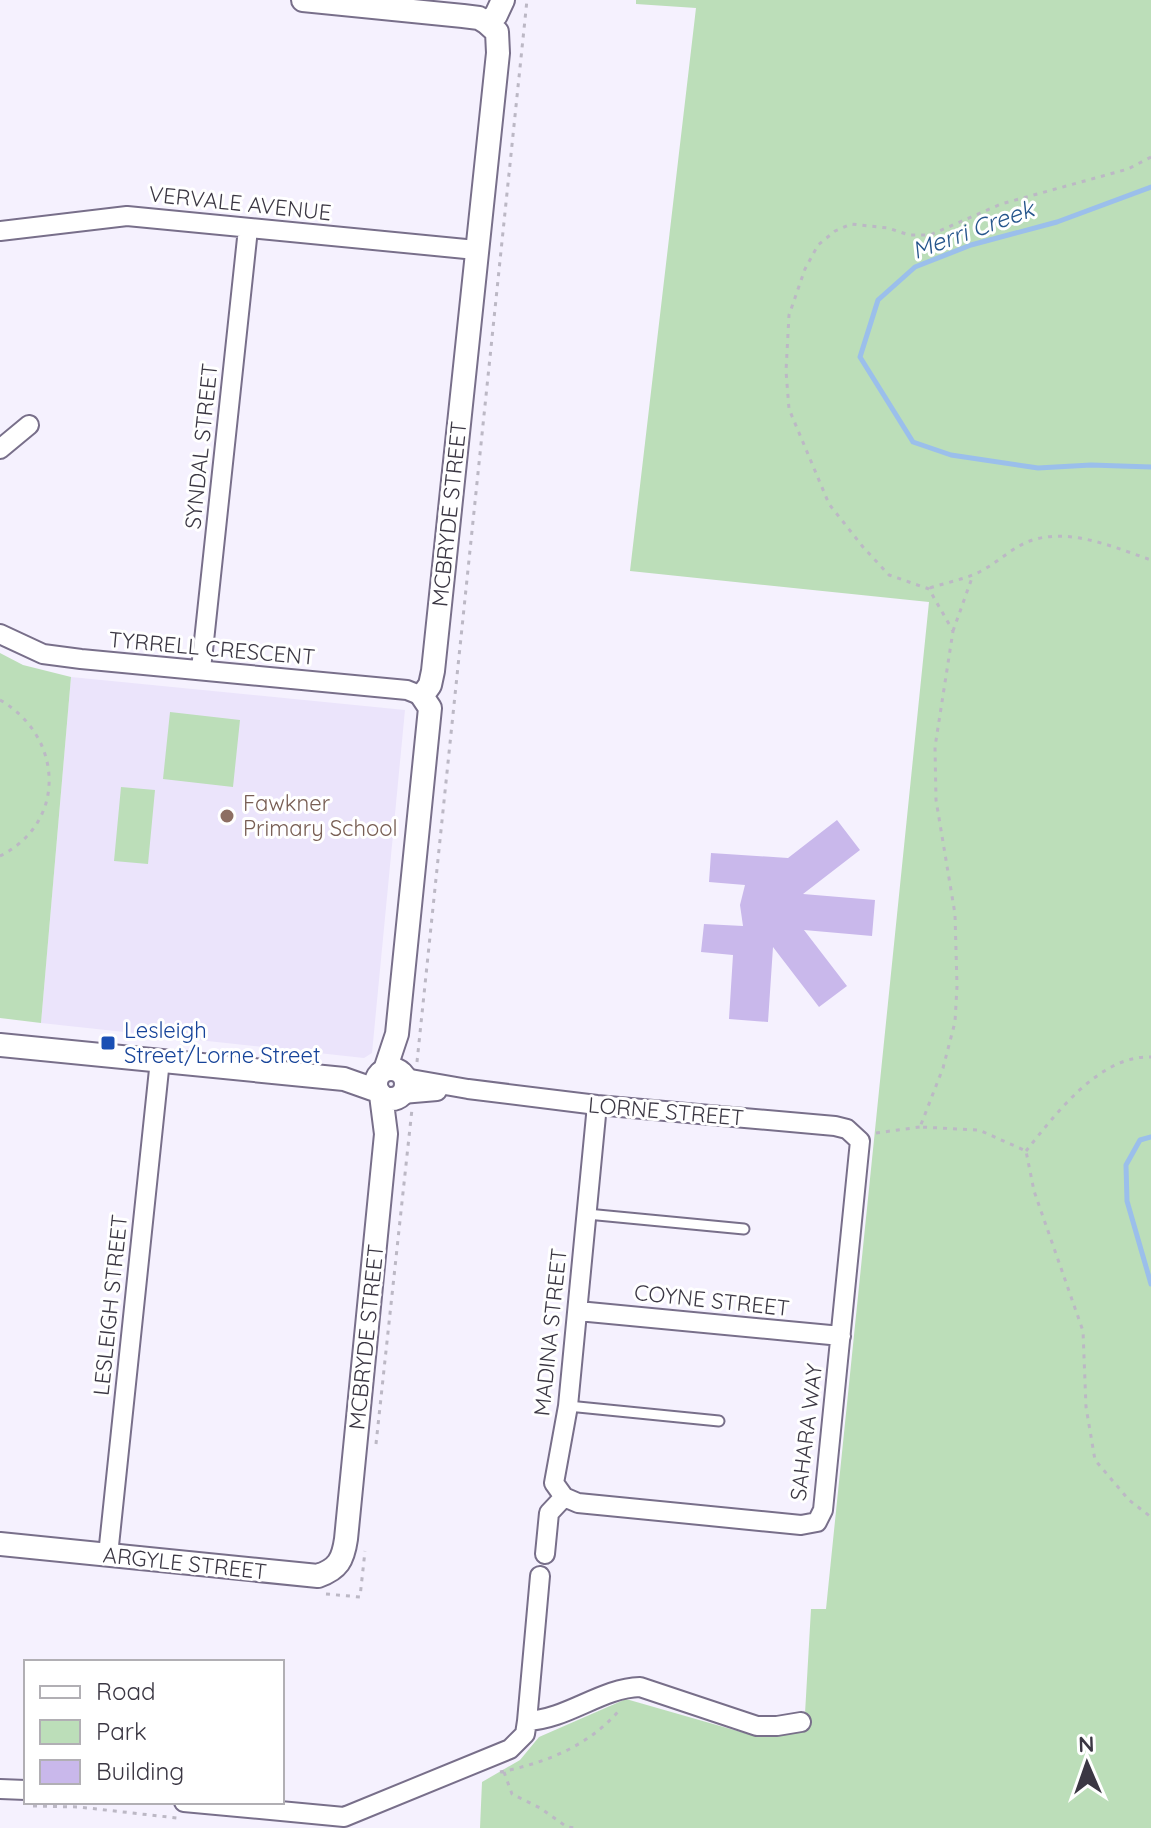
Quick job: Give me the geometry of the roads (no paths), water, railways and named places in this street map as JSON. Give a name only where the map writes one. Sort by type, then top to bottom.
[{"type":"street","points":[[303,0],[463,16],[479,18],[487,23],[496,15],[503,0]]},
{"type":"street","name":"MCBRYDE STREET","points":[[346,1539],[430,708],[422,696],[430,685],[433,671],[498,53],[497,32],[487,23]]},
{"type":"street","name":"VERVALE AVENUE","points":[[0,231],[127,216],[476,250]]},
{"type":"street","name":"SYNDAL STREET","points":[[201,669],[248,229]]},
{"type":"street","points":[[0,449],[29,425]]},
{"type":"street","name":"TYRRELL CRESCENT","points":[[0,634],[43,654],[407,690],[422,696]]},
{"type":"street","name":"LORNE STREET","points":[[0,1045],[835,1126],[847,1129],[860,1141]]},
{"type":"street","name":"LESLEIGH STREET","points":[[108,1555],[160,1060]]},
{"type":"street","name":"MADINA STREET","points":[[564,1497],[554,1483],[568,1406],[597,1105]]},
{"type":"street","name":"SAHARA WAY","points":[[564,1497],[578,1503],[772,1523],[801,1525],[817,1522],[823,1510],[860,1141]]},
{"type":"street","name":"COYNE STREET","points":[[578,1311],[841,1336]]},
{"type":"street","points":[[545,1554],[549,1513],[564,1497]]},
{"type":"street","name":"ARGYLE STREET","points":[[0,1544],[318,1576],[338,1566],[346,1539]]},
{"type":"street","points":[[184,1810],[344,1817],[510,1749],[525,1734],[540,1576]]},
{"type":"street","points":[[527,1721],[556,1717],[625,1689],[640,1687],[757,1726],[801,1722]]},
{"type":"street","points":[[0,1789],[24,1796]]},
{"type":"lane","points":[[587,1214],[744,1229]]},
{"type":"lane","points":[[568,1406],[719,1421]]},
{"type":"waterway","name":"Merri Creek","points":[[1151,187],[1057,222],[971,245],[915,267],[878,300],[860,357],[913,442],[951,455],[1038,468],[1091,465],[1151,467]]},
{"type":"waterway","name":"Merri Creek","points":[[1151,1137],[1140,1140],[1126,1165],[1127,1201],[1151,1284]]},
{"type":"place","name":"Fawkner Primary School","points":[[227,816]]},
{"type":"place","name":"Lesleigh Street/Lorne Street","points":[[108,1043]]}]
